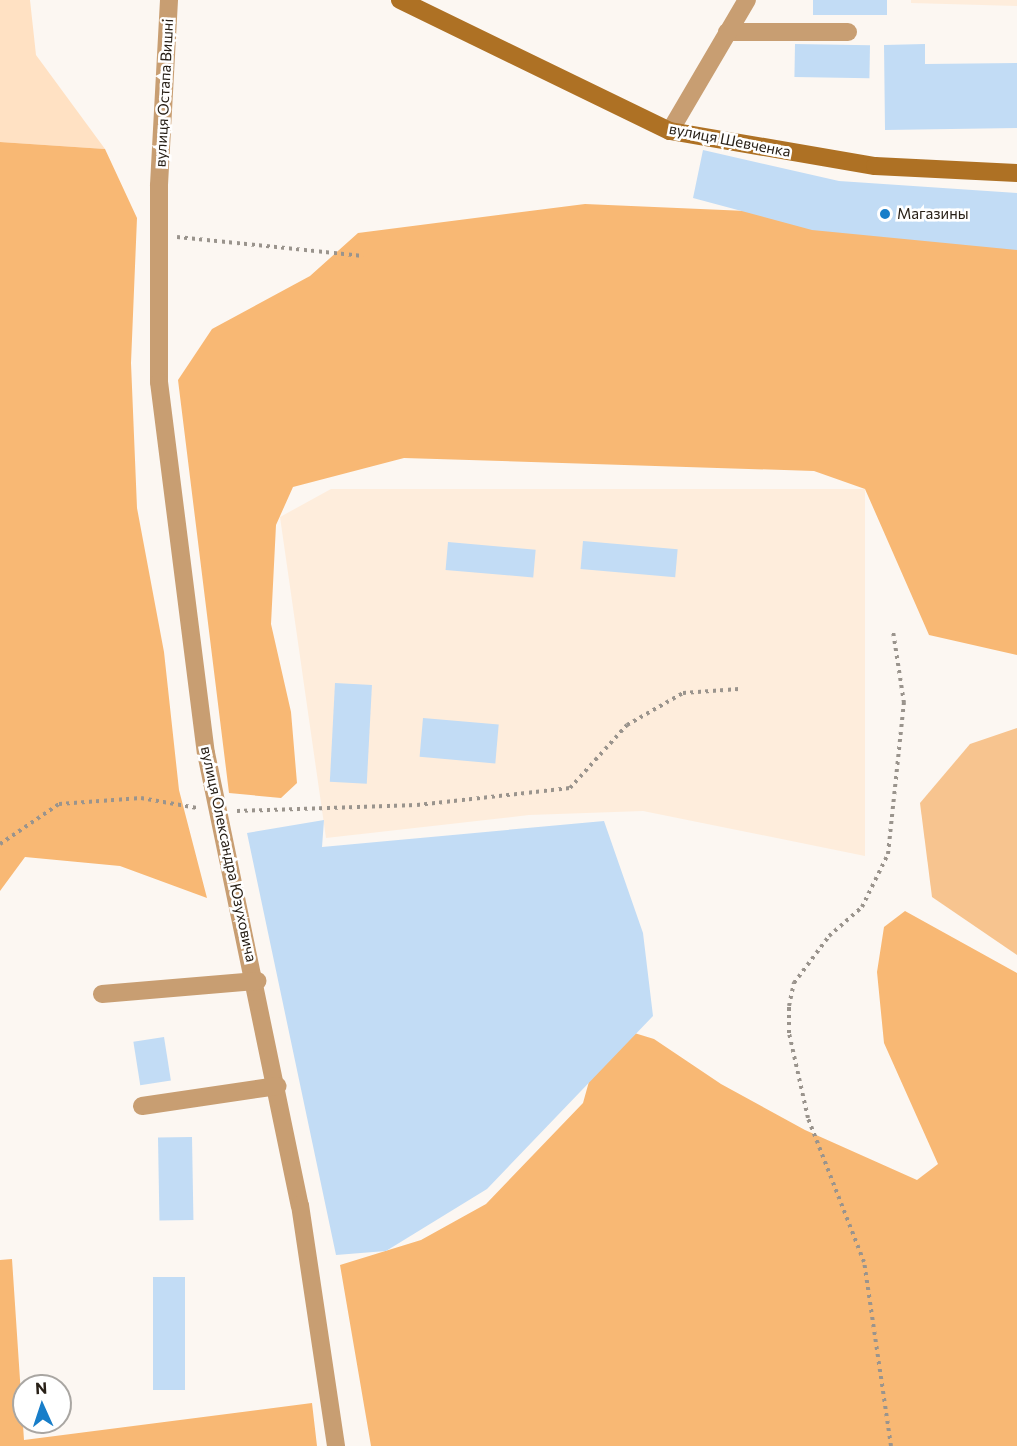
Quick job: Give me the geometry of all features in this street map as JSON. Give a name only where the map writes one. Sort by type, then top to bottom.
[{"type":"street","name":"вулиця Остапа Вишні","points":[[159,186],[170,0]]},
{"type":"street","name":"вулиця Шевченка","points":[[400,0],[670,131],[875,166],[1017,173]]},
{"type":"street","points":[[670,131],[747,0]]},
{"type":"street","points":[[728,32],[849,32]]},
{"type":"street","name":"вулиця Олександра Юзуховича","points":[[159,186],[159,382],[217,812],[257,981],[278,1086],[336,1446]]},
{"type":"street","points":[[102,994],[257,981]]},
{"type":"street","points":[[142,1106],[278,1086]]},
{"type":"path","points":[[159,235],[363,256]]},
{"type":"path","points":[[891,1446],[864,1262],[808,1118],[791,1043],[789,1006],[794,983],[829,936],[862,907],[888,854],[904,703],[894,631]]},
{"type":"path","points":[[0,844],[59,804],[141,798],[217,812],[417,805],[570,788],[627,725],[683,693],[739,690]]},
{"type":"shaded area","points":[[0,0],[30,0],[36,55],[105,149],[0,142]]},
{"type":"shaded area","points":[[911,0],[1017,0],[1017,6],[911,3]]},
{"type":"shaded area","points":[[0,142],[105,149],[137,218],[131,363],[137,508],[164,652],[179,790],[207,898],[120,866],[25,857],[0,891]]},
{"type":"shaded area","points":[[585,204],[1017,223],[1017,655],[929,635],[865,489],[814,471],[404,458],[293,487],[276,525],[271,624],[291,712],[297,783],[281,798],[229,793],[178,380],[212,329],[310,276],[358,233]]},
{"type":"shaded area","points":[[331,489],[865,489],[865,856],[643,811],[529,815],[326,838],[280,517]]},
{"type":"shaded area","points":[[1017,728],[1017,955],[932,897],[920,803],[970,744]]},
{"type":"shaded area","points":[[905,911],[1017,973],[1017,1446],[371,1446],[340,1265],[421,1240],[486,1204],[583,1103],[605,1024],[654,1039],[721,1084],[805,1130],[917,1180],[938,1164],[884,1043],[877,972],[884,927]]},
{"type":"shaded area","points":[[12,1259],[20,1374],[12,1374],[12,1434],[24,1434],[24,1440],[312,1403],[317,1446],[0,1446],[0,1260]]},
{"type":"building","points":[[813,0],[887,0],[887,15],[813,15]]},
{"type":"building","points":[[795,44],[870,45],[869,78],[794,77]]},
{"type":"building","points":[[925,44],[925,64],[1017,63],[1017,128],[885,130],[884,45]]},
{"type":"building","name":"Магазины","points":[[703,150],[839,181],[1017,193],[1017,250],[812,230],[693,198]]},
{"type":"building","points":[[583,541],[678,549],[675,577],[581,569]]},
{"type":"building","points":[[448,542],[536,550],[533,578],[446,570]]},
{"type":"building","points":[[335,683],[372,685],[367,784],[330,782]]},
{"type":"building","points":[[423,718],[499,725],[495,763],[420,757]]},
{"type":"building","points":[[324,820],[322,847],[604,821],[643,933],[653,1016],[487,1189],[386,1251],[336,1255],[247,833]]},
{"type":"building","points":[[164,1037],[171,1080],[140,1085],[133,1042]]},
{"type":"building","points":[[192,1137],[193,1220],[159,1221],[158,1138]]},
{"type":"building","points":[[153,1277],[185,1277],[185,1390],[153,1390]]},
{"type":"place","name":"Магазины","points":[[885,214]]}]
